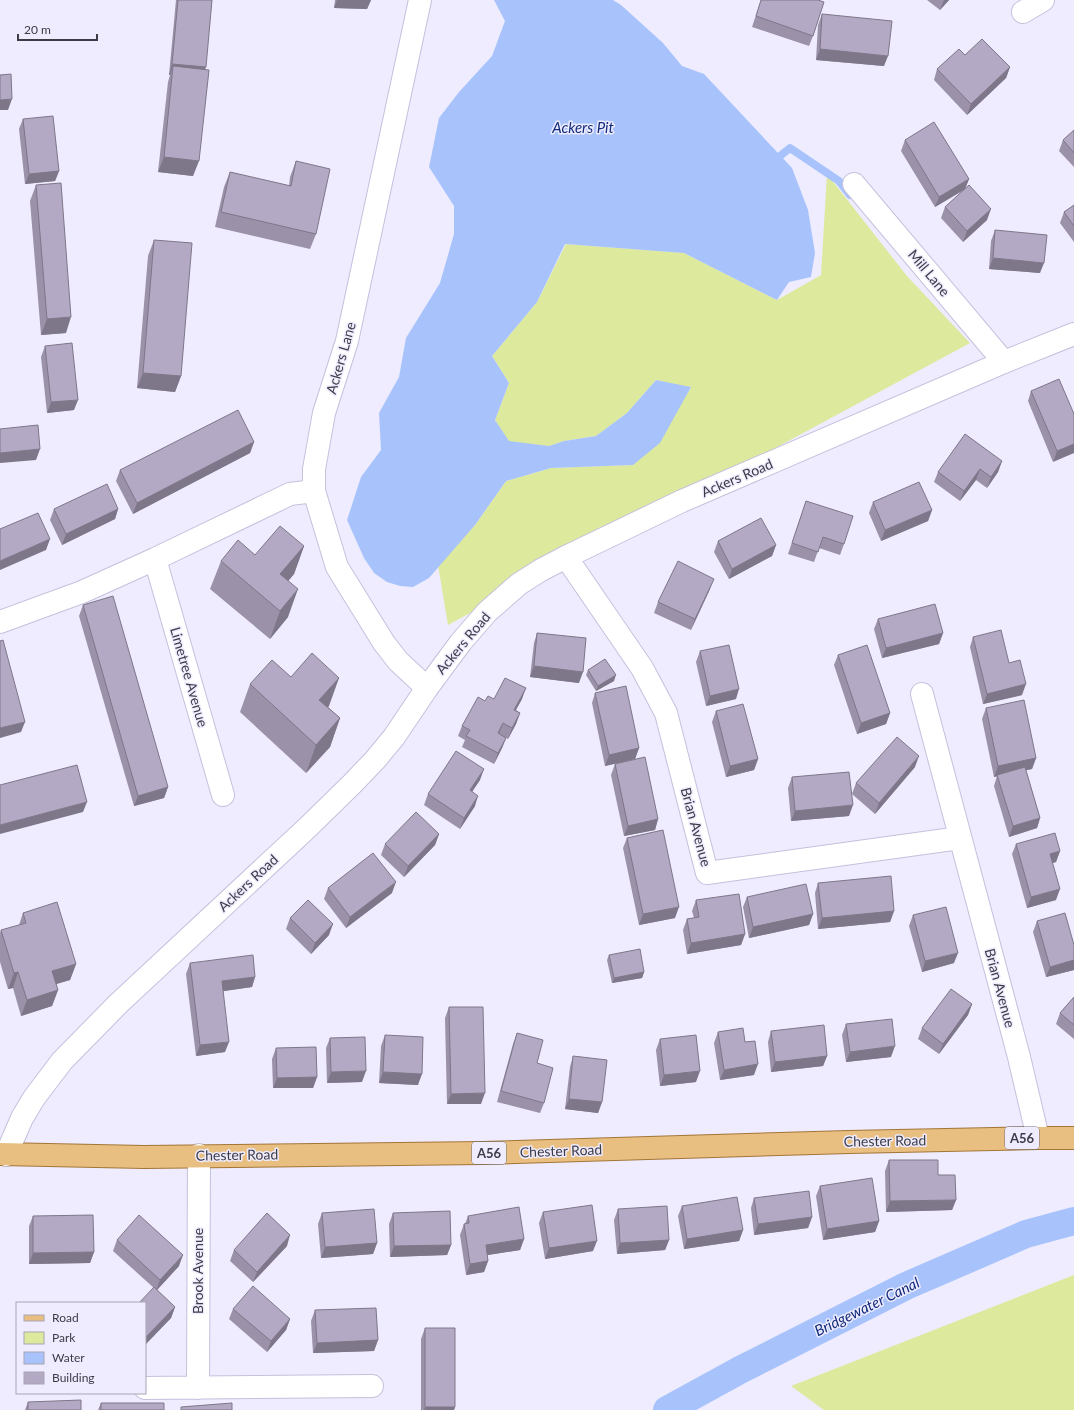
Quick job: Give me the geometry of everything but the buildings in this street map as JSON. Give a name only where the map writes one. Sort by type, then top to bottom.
[{"type":"main road","name":"Chester Road","points":[[3,1155],[144,1156],[482,1153],[1074,1138]]},
{"type":"street","name":"Ackers Lane","points":[[420,0],[347,341],[324,413],[314,469],[314,491],[337,567],[384,643],[398,661],[427,688]]},
{"type":"street","points":[[1023,12],[1043,0]]},
{"type":"street","name":"Mill Lane","points":[[854,184],[1004,362]]},
{"type":"street","name":"Ackers Road","points":[[3,1155],[26,1111],[47,1079],[62,1061],[119,1003],[307,828],[376,760],[461,642],[487,612],[519,584],[566,557],[682,502],[1004,362],[1074,334]]},
{"type":"street","points":[[0,622],[82,592],[155,559],[290,494],[314,491]]},
{"type":"street","name":"Brian Avenue","points":[[566,557],[642,668],[666,713],[708,873],[960,838]]},
{"type":"street","name":"Limetree Avenue","points":[[155,559],[222,795]]},
{"type":"street","name":"Brian Avenue","points":[[922,694],[1019,1057],[1038,1138]]},
{"type":"street","name":"Brook Avenue","points":[[198,1388],[199,1155]]},
{"type":"street","points":[[146,1388],[372,1386]]},
{"type":"green space","points":[[827,174],[907,276],[970,343],[448,625],[438,565],[475,525],[506,481],[551,468],[633,465],[691,388],[656,380],[627,413],[596,436],[564,441],[549,446],[509,442],[495,420],[509,383],[492,356],[537,302],[566,244],[684,253],[777,300],[821,275]]},
{"type":"green space","points":[[1074,1275],[1074,1410],[824,1410],[791,1386]]},
{"type":"water","name":"Ackers Pit","points":[[494,0],[613,0],[621,5],[663,43],[682,66],[704,74],[792,168],[808,210],[815,253],[811,277],[789,282],[777,300],[684,253],[565,244],[537,302],[492,356],[509,383],[495,420],[509,441],[549,446],[564,441],[596,436],[627,413],[656,380],[691,387],[660,443],[633,465],[551,468],[506,481],[475,525],[429,578],[413,587],[400,586],[387,582],[374,573],[364,558],[347,520],[361,477],[381,450],[379,413],[399,377],[406,338],[440,283],[454,234],[454,206],[429,167],[439,118],[459,92],[492,56],[505,21]]},
{"type":"waterway","points":[[780,156],[790,148],[839,181],[850,195]]},
{"type":"waterway","name":"Bridgewater Canal","points":[[667,1410],[740,1370],[906,1286],[1026,1234],[1074,1221]]}]
